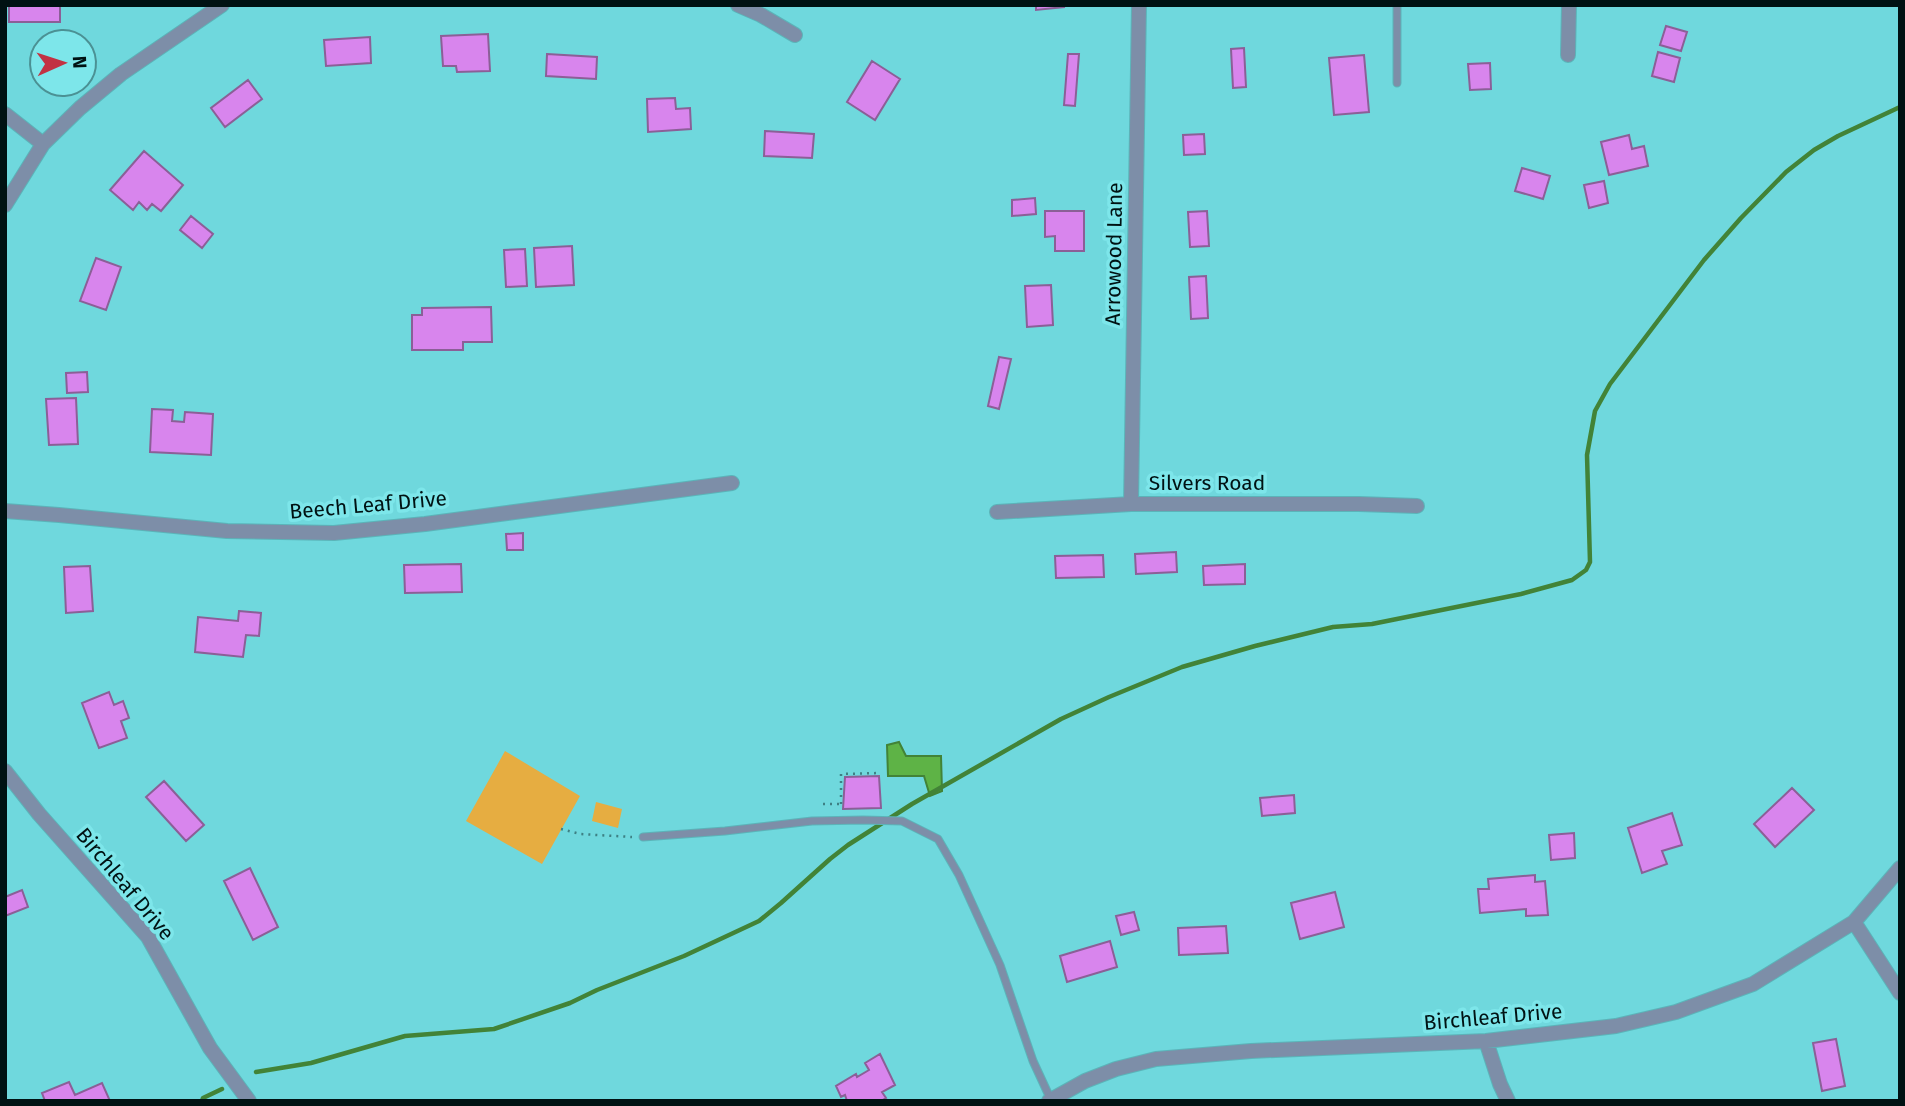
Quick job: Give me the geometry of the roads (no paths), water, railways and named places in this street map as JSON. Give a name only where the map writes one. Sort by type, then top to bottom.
[{"type":"street","points":[[5,205],[43,144],[80,108],[121,74],[222,5]]},
{"type":"street","points":[[738,5],[795,34]]},
{"type":"street","name":"Arrowood Lane","points":[[1131,504],[1139,5]]},
{"type":"street","points":[[1568,55],[1569,5]]},
{"type":"street","points":[[5,114],[43,144]]},
{"type":"street","name":"Beech Leaf Drive","points":[[5,511],[228,531],[334,533],[425,524],[732,483]]},
{"type":"street","name":"Silvers Road","points":[[997,512],[1131,504],[1417,506]]},
{"type":"street","name":"Birchleaf Drive","points":[[5,771],[34,808],[148,937],[210,1048],[249,1101]]},
{"type":"street","name":"Birchleaf Drive","points":[[1050,1100],[1085,1081],[1116,1069],[1156,1059],[1253,1051],[1486,1041],[1616,1026],[1676,1012],[1753,984],[1854,922],[1900,869]]},
{"type":"street","points":[[1854,922],[1900,993]]},
{"type":"street","points":[[1486,1041],[1508,1101]]},
{"type":"lane","points":[[1397,5],[1397,83]]},
{"type":"lane","points":[[643,838],[812,821],[863,820],[902,821],[938,839],[979,916],[1000,965],[1032,1061],[1050,1100]]},
{"type":"waterway","points":[[256,1072],[311,1063],[405,1036],[494,1029],[570,1003],[684,956],[759,921],[848,845],[912,804],[1061,719],[1182,667],[1333,627],[1372,624],[1521,594],[1572,580],[1586,570],[1590,562],[1587,455],[1595,411],[1610,384],[1704,260],[1786,172],[1814,150],[1838,136],[1900,107]]},
{"type":"waterway","points":[[202,1101],[222,1089]]}]
